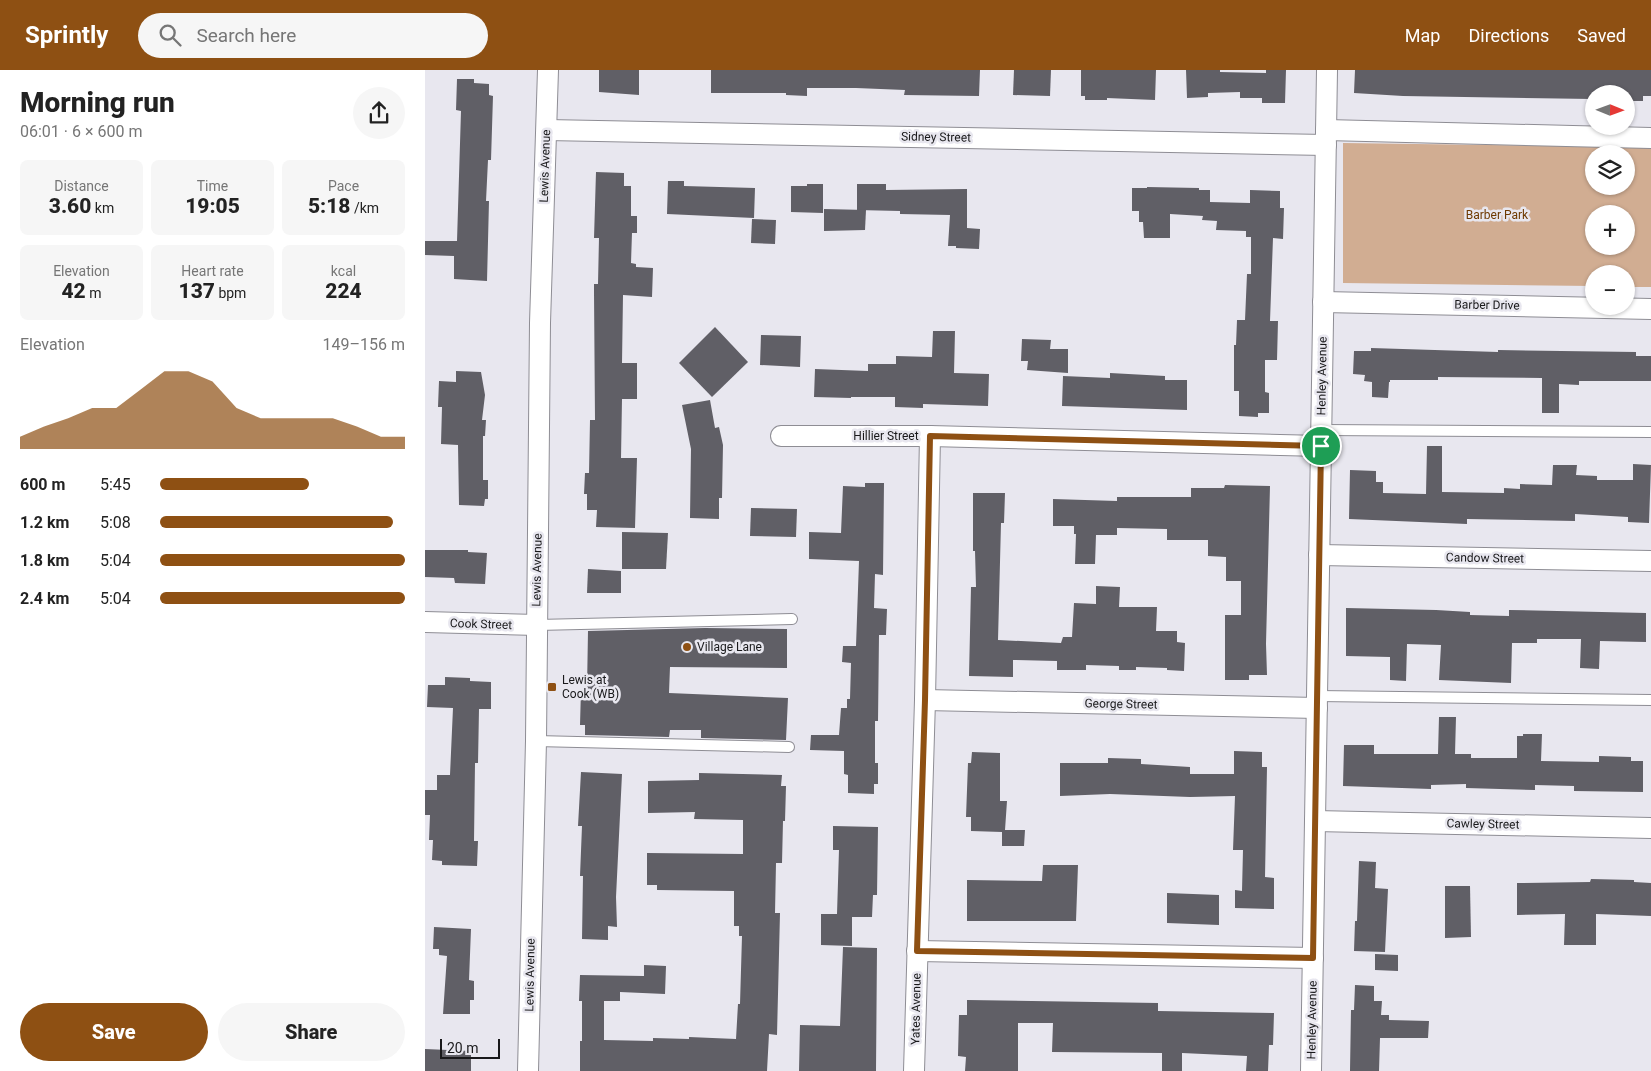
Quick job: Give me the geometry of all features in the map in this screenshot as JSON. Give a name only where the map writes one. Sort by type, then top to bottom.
[{"type":"street","name":"Lewis Avenue","points":[[528,1071],[537,625],[540,324],[548,70]]},
{"type":"street","name":"Henley Avenue","points":[[1311,1071],[1327,70]]},
{"type":"street","name":"Sidney Street","points":[[547,130],[1326,138]]},
{"type":"street","points":[[1326,138],[1651,138]]},
{"type":"street","name":"Barber Drive","points":[[1323,302],[1651,309]]},
{"type":"street","name":"Hillier Street","points":[[781,436],[1321,438]]},
{"type":"street","name":"Yates Avenue","points":[[914,1071],[925,700],[930,436]]},
{"type":"street","name":"Candow Street","points":[[1319,555],[1651,561]]},
{"type":"street","name":"Cook Street","points":[[425,622],[537,625]]},
{"type":"street","name":"George Street","points":[[925,700],[1317,702]]},
{"type":"street","name":"Cawley Street","points":[[1315,821],[1651,828]]},
{"type":"street","points":[[917,951],[1313,958]]},
{"type":"lane","points":[[1321,438],[1651,432]]},
{"type":"lane","points":[[537,625],[792,619]]},
{"type":"lane","points":[[1317,702],[1651,700]]},
{"type":"lane","points":[[535,741],[789,746]]},
{"type":"green space","name":"Barber Park","points":[[1343,143],[1585,146],[1585,195],[1635,195],[1635,147],[1651,147],[1651,287],[1635,287],[1635,265],[1585,265],[1585,286],[1343,283]]},
{"type":"building","points":[[599,70],[639,70],[639,95],[599,92]]},
{"type":"building","points":[[711,70],[980,70],[979,96],[904,95],[905,90],[856,88],[807,88],[807,96],[786,95],[786,93],[711,93]]},
{"type":"building","points":[[1014,70],[1051,70],[1050,96],[1013,95]]},
{"type":"building","points":[[1081,70],[1156,70],[1155,100],[1107,98],[1107,100],[1085,100],[1085,96],[1081,96]]},
{"type":"building","points":[[1186,70],[1266,73],[1266,70],[1286,70],[1285,103],[1262,103],[1262,98],[1240,98],[1240,92],[1208,93],[1208,97],[1187,98]]},
{"type":"building","points":[[1355,70],[1651,70],[1651,96],[1643,96],[1643,101],[1635,101],[1635,85],[1585,85],[1585,99],[1403,96],[1354,93]]},
{"type":"building","points":[[457,79],[474,79],[474,83],[489,84],[489,95],[493,96],[491,160],[488,160],[486,201],[489,201],[487,281],[454,279],[454,256],[425,255],[425,241],[457,241],[461,111],[456,110]]},
{"type":"building","points":[[596,172],[624,173],[624,186],[631,186],[631,216],[637,216],[637,233],[632,233],[631,263],[636,264],[636,267],[653,268],[652,297],[623,295],[622,363],[637,363],[637,399],[622,399],[621,458],[637,458],[635,528],[596,527],[597,510],[587,510],[587,494],[584,494],[585,473],[589,473],[590,420],[595,420],[594,284],[598,284],[599,238],[594,238]]},
{"type":"building","points":[[668,181],[684,181],[684,186],[755,188],[754,218],[667,214]]},
{"type":"building","points":[[807,184],[823,184],[823,213],[791,212],[791,186],[807,186]]},
{"type":"building","points":[[857,184],[886,184],[886,190],[967,189],[967,228],[980,229],[979,249],[948,246],[950,215],[900,214],[900,211],[857,210]]},
{"type":"building","points":[[1132,188],[1210,190],[1210,202],[1250,203],[1250,190],[1280,191],[1280,208],[1284,208],[1283,239],[1273,238],[1270,321],[1278,321],[1277,360],[1265,360],[1265,392],[1269,393],[1269,413],[1258,413],[1258,417],[1239,416],[1239,391],[1234,391],[1234,345],[1236,345],[1237,320],[1245,320],[1247,274],[1251,274],[1251,237],[1246,237],[1246,231],[1216,230],[1217,221],[1202,220],[1203,216],[1170,214],[1170,238],[1144,238],[1143,222],[1139,222],[1139,211],[1132,211]]},
{"type":"building","points":[[824,209],[866,210],[865,230],[824,231]]},
{"type":"building","points":[[752,219],[776,220],[775,244],[751,243]]},
{"type":"building","points":[[715,327],[748,362],[712,397],[679,363]]},
{"type":"building","points":[[933,331],[955,331],[954,373],[989,374],[988,406],[923,404],[923,408],[895,407],[895,397],[814,397],[815,369],[868,371],[868,364],[896,364],[896,356],[932,357]]},
{"type":"building","points":[[761,335],[801,336],[800,367],[760,365]]},
{"type":"building","points":[[1022,339],[1051,340],[1050,349],[1068,349],[1068,373],[1027,370],[1028,361],[1021,361]]},
{"type":"building","points":[[1371,348],[1498,352],[1498,350],[1636,352],[1636,356],[1651,356],[1651,381],[1579,381],[1579,385],[1559,384],[1559,413],[1542,413],[1542,378],[1438,377],[1438,380],[1390,380],[1388,398],[1372,397],[1372,382],[1364,381],[1365,375],[1353,374],[1354,351],[1371,351]]},
{"type":"building","points":[[456,371],[481,372],[485,395],[482,420],[486,420],[485,436],[483,436],[483,480],[488,480],[488,499],[485,499],[484,506],[459,505],[458,445],[441,444],[442,407],[438,407],[439,381],[456,382]]},
{"type":"building","points":[[1110,373],[1165,376],[1165,380],[1187,380],[1187,410],[1062,406],[1063,376],[1110,378]]},
{"type":"building","points":[[710,400],[715,428],[719,427],[723,445],[722,498],[719,498],[719,519],[690,518],[691,449],[682,405]]},
{"type":"building","points":[[1427,446],[1442,446],[1442,492],[1504,493],[1504,488],[1520,489],[1520,484],[1552,485],[1553,465],[1577,465],[1576,475],[1597,476],[1597,480],[1633,480],[1633,464],[1651,465],[1649,523],[1628,522],[1628,517],[1575,514],[1575,521],[1467,519],[1467,524],[1349,519],[1350,470],[1376,471],[1376,482],[1383,482],[1383,493],[1426,494]]},
{"type":"building","points":[[865,483],[884,483],[883,575],[875,574],[874,608],[887,609],[886,635],[879,635],[878,721],[875,721],[875,763],[878,763],[878,784],[874,784],[874,794],[848,793],[848,775],[844,774],[844,751],[810,750],[811,735],[839,735],[841,708],[847,708],[847,699],[850,699],[851,663],[842,662],[843,646],[856,646],[859,561],[809,559],[809,532],[841,533],[843,486],[865,487]]},
{"type":"building","points":[[1225,485],[1270,486],[1267,675],[1249,675],[1249,680],[1225,680],[1225,615],[1241,615],[1241,581],[1226,581],[1226,557],[1208,556],[1208,540],[1167,540],[1167,529],[1117,528],[1117,535],[1096,535],[1095,564],[1075,564],[1076,534],[1074,534],[1074,526],[1053,526],[1053,499],[1117,501],[1117,497],[1191,497],[1191,488],[1224,488]]},
{"type":"building","points":[[973,493],[1005,493],[1004,523],[1001,523],[998,640],[1061,643],[1063,637],[1072,637],[1074,603],[1096,604],[1096,586],[1120,587],[1119,607],[1157,607],[1156,631],[1177,631],[1177,642],[1185,643],[1184,671],[1167,670],[1167,668],[1136,667],[1136,670],[1119,670],[1119,666],[1086,665],[1086,670],[1057,670],[1057,661],[1013,660],[1013,677],[969,676],[971,587],[976,587],[975,551],[973,551]]},
{"type":"building","points":[[751,508],[797,509],[796,537],[750,536]]},
{"type":"building","points":[[622,532],[668,533],[666,569],[622,569]]},
{"type":"building","points":[[425,550],[468,550],[468,552],[487,553],[485,584],[455,583],[454,578],[425,577]]},
{"type":"building","points":[[588,569],[621,571],[621,593],[587,593]]},
{"type":"building","points":[[1346,608],[1436,610],[1470,612],[1470,615],[1509,616],[1509,610],[1646,613],[1646,642],[1600,641],[1599,669],[1580,668],[1581,639],[1537,639],[1537,643],[1512,643],[1511,683],[1439,680],[1441,645],[1407,644],[1406,681],[1390,680],[1390,657],[1346,656]]},
{"type":"building","points":[[705,628],[787,629],[787,668],[670,667],[669,693],[788,698],[786,740],[701,738],[701,730],[670,730],[669,737],[585,735],[585,725],[580,725],[581,689],[587,689],[588,631]]},
{"type":"building","points":[[445,677],[470,678],[470,681],[491,682],[491,709],[479,709],[478,763],[475,763],[474,841],[478,841],[477,866],[442,865],[442,861],[432,860],[433,840],[429,840],[430,815],[425,815],[425,790],[437,790],[437,775],[450,775],[453,708],[427,707],[428,685],[445,685]]},
{"type":"building","points":[[1439,717],[1456,717],[1455,754],[1471,754],[1471,758],[1517,758],[1517,736],[1523,736],[1523,734],[1542,734],[1541,761],[1599,762],[1599,756],[1631,757],[1631,761],[1643,761],[1643,792],[1574,791],[1574,786],[1535,785],[1535,790],[1466,788],[1466,784],[1431,785],[1431,789],[1343,786],[1344,745],[1374,745],[1374,754],[1438,754]]},
{"type":"building","points":[[1234,751],[1262,752],[1262,767],[1267,767],[1265,877],[1274,878],[1274,909],[1235,908],[1235,890],[1242,891],[1243,850],[1233,850],[1235,796],[1190,797],[1110,794],[1060,796],[1060,763],[1108,763],[1108,758],[1141,759],[1141,764],[1190,767],[1190,774],[1234,774]]},
{"type":"building","points":[[972,752],[1000,753],[1000,801],[1007,801],[1005,830],[1025,830],[1024,846],[1002,846],[1002,832],[971,831],[971,817],[966,817],[968,763],[971,763]]},
{"type":"building","points":[[581,772],[622,774],[616,897],[617,927],[608,926],[608,940],[582,939],[583,876],[580,876],[582,826],[578,826]]},
{"type":"building","points":[[699,773],[782,775],[781,786],[786,786],[782,863],[776,863],[775,913],[780,913],[777,1035],[769,1034],[767,1071],[580,1071],[582,1001],[579,1001],[580,975],[644,976],[644,965],[666,966],[665,994],[620,992],[620,1001],[604,1001],[604,1040],[653,1041],[653,1038],[689,1039],[689,1037],[736,1039],[738,1004],[740,1004],[742,936],[739,936],[739,926],[734,926],[734,891],[657,890],[657,885],[647,885],[647,853],[743,854],[743,820],[694,819],[695,812],[648,813],[648,781],[699,780]]},
{"type":"building","points":[[833,826],[878,827],[877,895],[873,895],[872,917],[852,917],[852,946],[821,945],[821,914],[837,914],[839,850],[833,850]]},
{"type":"building","points":[[1359,861],[1376,862],[1375,888],[1388,889],[1385,952],[1354,951]]},
{"type":"building","points":[[1043,865],[1078,865],[1076,921],[967,921],[967,880],[1042,881]]},
{"type":"building","points":[[1591,879],[1634,880],[1634,882],[1651,883],[1651,916],[1596,914],[1596,945],[1564,945],[1565,914],[1517,915],[1517,883],[1590,882]]},
{"type":"building","points":[[1445,886],[1470,886],[1471,937],[1445,938]]},
{"type":"building","points":[[1167,893],[1219,895],[1219,925],[1167,923]]},
{"type":"building","points":[[434,927],[471,929],[469,980],[474,981],[474,1000],[470,1000],[470,1014],[443,1014],[447,956],[439,955],[439,949],[433,949]]},
{"type":"building","points":[[843,947],[877,948],[876,1071],[799,1071],[800,1025],[840,1026]]},
{"type":"building","points":[[1375,954],[1398,955],[1398,971],[1375,970]]},
{"type":"building","points":[[1355,985],[1374,986],[1374,1001],[1382,1001],[1381,1015],[1389,1015],[1389,1020],[1429,1021],[1428,1038],[1380,1038],[1379,1071],[1350,1071],[1351,1010],[1354,1010]]},
{"type":"building","points":[[967,1000],[1158,1003],[1158,1011],[1274,1013],[1273,1045],[1269,1045],[1268,1071],[1246,1071],[1247,1056],[1182,1053],[1182,1071],[1162,1071],[1162,1053],[1052,1052],[1053,1023],[1018,1023],[1018,1071],[965,1071],[966,1057],[958,1056],[959,1015],[967,1015]]},
{"type":"building","points":[[425,1049],[471,1051],[471,1071],[425,1071]]},
{"type":"place","name":"Village Lane","points":[[687,647]]},
{"type":"place","name":"Lewis at Cook (WB)","points":[[552,687]]},
{"type":"route","points":[[930,436],[1321,446],[1313,958],[917,951],[925,700],[930,436]]}]
